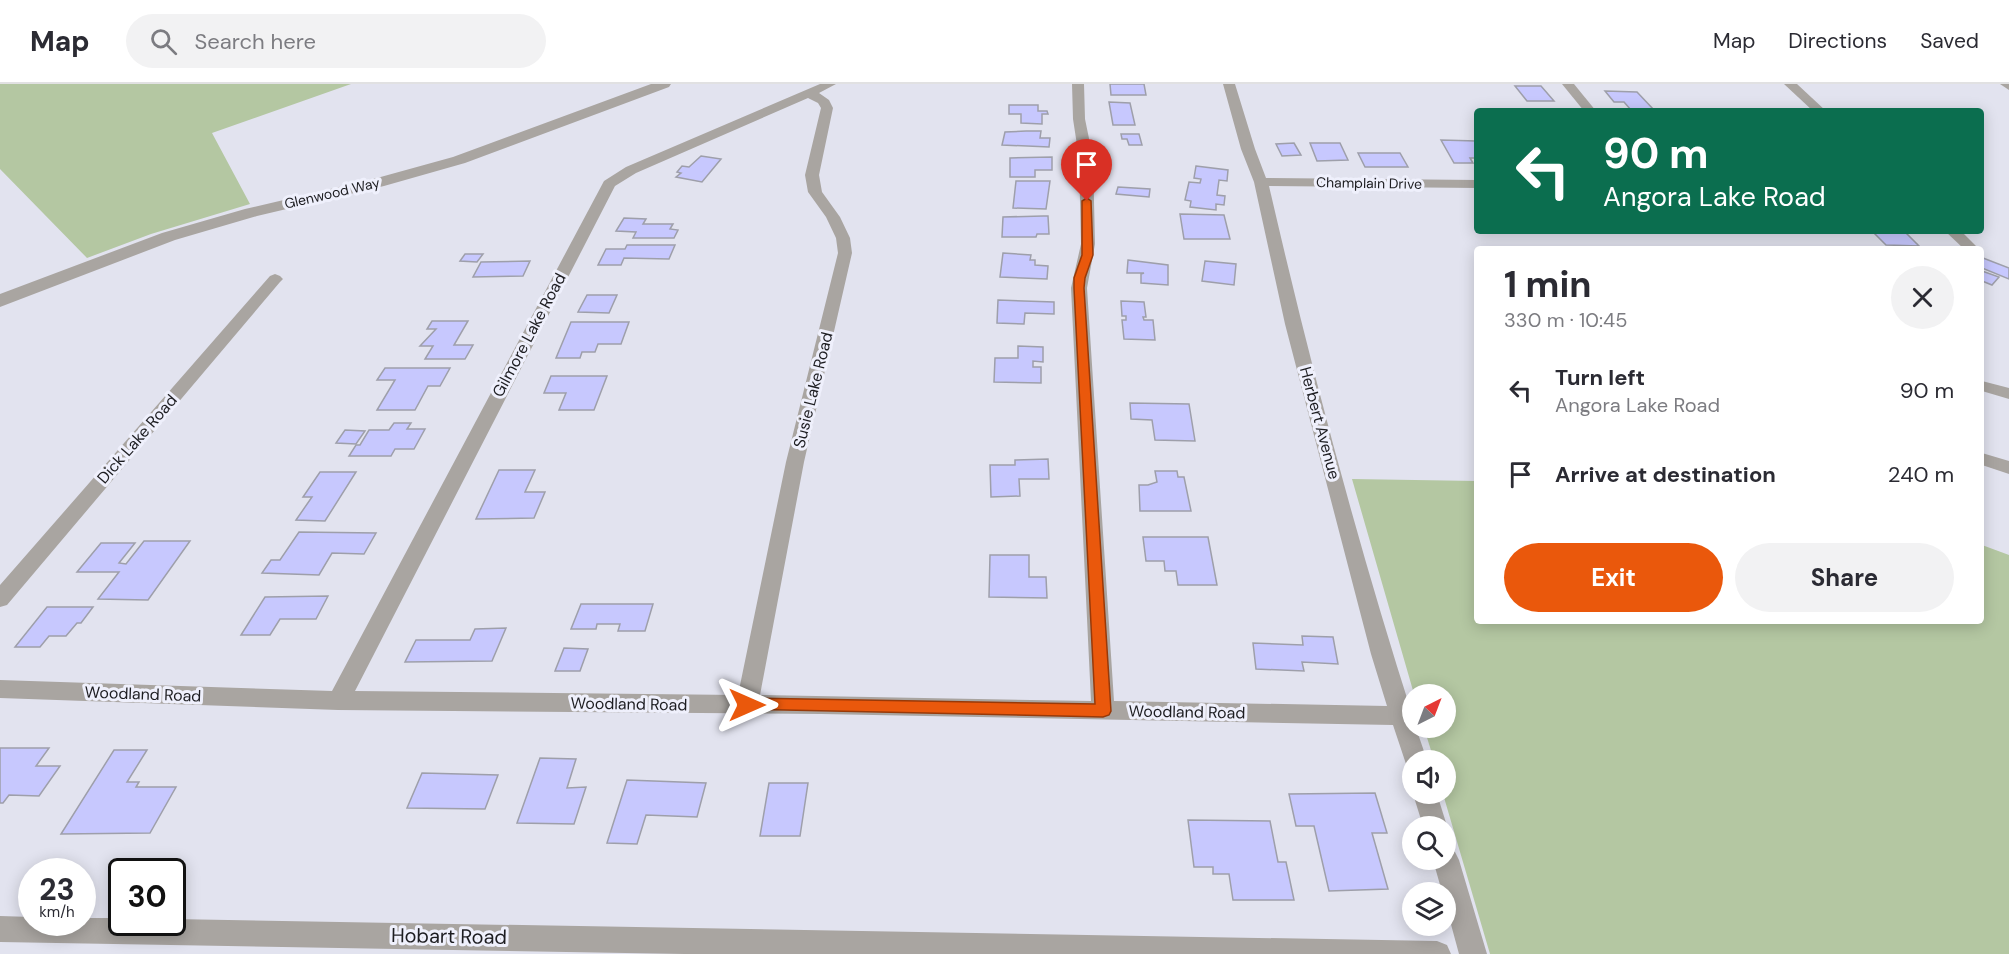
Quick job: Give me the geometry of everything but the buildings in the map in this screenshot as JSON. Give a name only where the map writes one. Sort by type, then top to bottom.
[{"type":"street","name":"Glenwood Way","points":[[0,301],[76,270],[228,218],[395,179],[467,158],[664,84]]},
{"type":"street","name":"Gilmore Lake Road","points":[[338,701],[609,184],[631,170],[830,84]]},
{"type":"street","points":[[1077,84],[1079,119],[1086,158],[1088,244],[1079,288],[1103,711]]},
{"type":"street","name":"Herbert Avenue","points":[[1228,84],[1261,183],[1293,324],[1382,654],[1412,750]]},
{"type":"street","points":[[1568,84],[1588,108]]},
{"type":"street","points":[[1790,84],[1817,108]]},
{"type":"street","name":"Susie Lake Road","points":[[747,705],[795,462],[840,286],[845,253],[838,227],[816,192],[813,183],[812,168],[827,108],[826,103],[821,99],[808,93]]},
{"type":"street","name":"Champlain Drive","points":[[1261,183],[1474,184]]},
{"type":"street","points":[[1955,234],[1969,246]]},
{"type":"street","name":"Dick Lake Road","points":[[0,599],[275,279]]},
{"type":"street","points":[[1984,387],[2009,394]]},
{"type":"street","points":[[1984,460],[2009,468]]},
{"type":"street","name":"Woodland Road","points":[[0,689],[338,701],[1401,716]]},
{"type":"street","points":[[1449,870],[1473,954]]},
{"type":"street","name":"Hobart Road","points":[[0,928],[1437,954]]},
{"type":"green space","points":[[0,84],[351,84],[212,133],[250,204],[151,234],[87,258],[0,169]]},
{"type":"green space","points":[[1352,479],[1474,481],[1474,624],[1984,624],[1984,546],[2009,555],[2009,954],[1490,954],[1456,838],[1456,816],[1449,816],[1446,804],[1456,804],[1456,750],[1431,750],[1427,738],[1456,738],[1456,684],[1411,684]]},
{"type":"route","points":[[747,705],[1103,711],[1079,288],[1087,255],[1087,201]]}]
